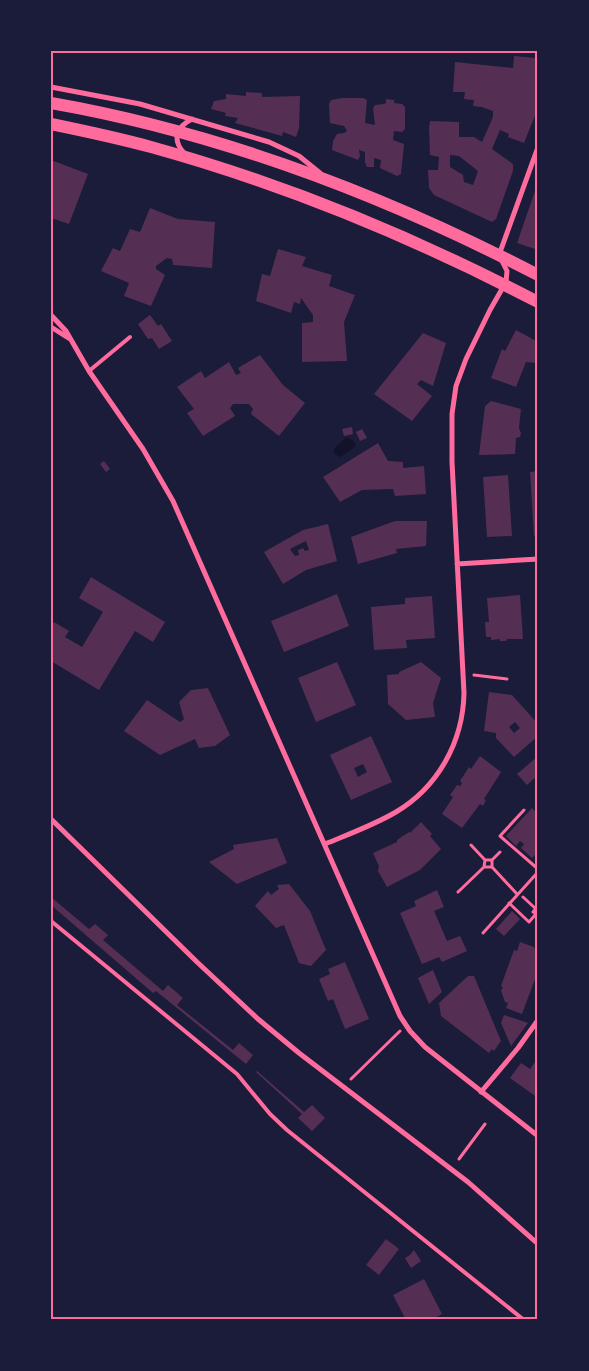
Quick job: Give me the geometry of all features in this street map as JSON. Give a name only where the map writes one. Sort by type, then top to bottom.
[{"type":"main road","points":[[51,103],[111,115],[246,151],[328,180],[416,216],[538,274]]},
{"type":"main road","points":[[51,124],[135,142],[269,184],[333,208],[421,245],[538,302]]},
{"type":"street","points":[[51,87],[115,98],[192,118],[269,142],[286,149],[306,161],[328,180]]},
{"type":"street","points":[[189,158],[178,146],[176,140],[177,132],[183,124],[192,118]]},
{"type":"street","points":[[325,844],[396,812],[413,800],[435,777],[455,744],[461,726],[464,705],[463,674],[451,434],[455,393],[466,359],[490,310],[505,285],[507,270],[499,255],[538,146]]},
{"type":"street","points":[[51,315],[66,332],[89,371],[143,448],[173,501],[325,844],[386,987],[406,1025],[425,1047],[538,1136]]},
{"type":"street","points":[[51,326],[70,339]]},
{"type":"street","points":[[456,564],[538,560]]},
{"type":"street","points":[[51,819],[242,1005],[278,1037],[468,1182],[538,1244]]},
{"type":"street","points":[[481,1092],[522,1044],[538,1020]]},
{"type":"lane","points":[[89,371],[130,337]]},
{"type":"lane","points":[[51,921],[237,1074],[270,1114],[287,1130],[524,1320]]},
{"type":"path","points":[[463,674],[507,678]]},
{"type":"path","points":[[483,933],[538,870],[500,836],[524,810]]},
{"type":"path","points":[[471,845],[484,860],[484,867]]},
{"type":"path","points":[[500,852],[492,860],[492,867],[517,894]]},
{"type":"path","points":[[484,860],[492,860]]},
{"type":"path","points":[[458,892],[484,867],[492,867]]},
{"type":"path","points":[[509,904],[529,922],[537,914],[533,912],[537,907],[523,897]]},
{"type":"path","points":[[344,1087],[406,1025]]},
{"type":"path","points":[[459,1159],[485,1124]]},
{"type":"shaded area","points":[[346,437],[354,441],[356,446],[341,457],[335,454],[333,450]]},
{"type":"building","points":[[514,56],[535,58],[535,66],[538,67],[538,108],[524,143],[508,137],[509,134],[500,130],[492,149],[513,164],[513,171],[496,219],[492,222],[434,195],[429,188],[428,170],[438,170],[439,157],[430,155],[429,128],[430,121],[459,122],[459,137],[474,137],[482,142],[493,117],[493,111],[473,106],[474,100],[464,99],[465,92],[453,92],[455,62],[513,68]],"holes":[[[450,155],[459,156],[478,171],[473,185],[464,182],[463,175],[450,167]]]},
{"type":"building","points":[[246,92],[262,93],[262,97],[300,96],[299,128],[296,137],[283,132],[282,136],[235,123],[238,118],[225,116],[226,113],[211,109],[214,101],[226,99],[226,94],[246,96]]},
{"type":"building","points":[[363,98],[367,100],[365,123],[375,125],[373,108],[375,105],[386,103],[386,99],[394,100],[394,103],[402,104],[405,107],[405,129],[402,132],[394,131],[393,140],[404,144],[401,174],[397,176],[380,168],[381,160],[374,158],[374,167],[367,167],[365,152],[359,150],[360,156],[358,160],[332,150],[333,141],[337,134],[347,131],[344,126],[330,123],[329,104],[331,100]]},
{"type":"building","points":[[51,160],[88,174],[69,224],[51,218]]},
{"type":"building","points":[[538,185],[538,250],[517,243]]},
{"type":"building","points":[[150,208],[178,219],[215,222],[212,268],[173,265],[172,259],[167,258],[156,266],[156,269],[165,275],[151,306],[124,296],[129,283],[101,271],[113,248],[120,251],[130,229],[140,232]]},
{"type":"building","points":[[278,249],[306,257],[302,266],[332,275],[329,286],[355,295],[344,322],[347,361],[302,362],[302,323],[313,322],[313,315],[301,298],[300,304],[294,302],[291,313],[256,301],[262,274],[270,276]]},
{"type":"building","points":[[150,315],[158,326],[161,324],[172,341],[159,349],[152,338],[148,339],[138,324]]},
{"type":"building","points":[[516,330],[538,342],[538,359],[536,363],[526,362],[516,387],[491,378],[502,349],[505,351]]},
{"type":"building","points":[[423,333],[446,343],[433,386],[421,380],[417,384],[432,396],[412,421],[374,394]]},
{"type":"building","points":[[260,355],[283,385],[305,403],[279,436],[251,414],[253,409],[249,404],[233,404],[230,408],[235,416],[203,436],[187,413],[194,409],[177,387],[201,371],[205,378],[229,362],[236,375],[241,373],[238,368]]},
{"type":"building","points":[[491,401],[521,409],[519,428],[521,433],[520,437],[516,438],[515,454],[479,455],[485,406]]},
{"type":"building","points":[[352,427],[353,434],[344,436],[342,429]]},
{"type":"building","points":[[362,429],[367,438],[360,441],[356,432]]},
{"type":"building","points":[[378,443],[388,461],[403,462],[403,468],[424,466],[426,494],[395,496],[393,489],[362,490],[340,502],[323,477]]},
{"type":"building","points":[[104,461],[110,469],[106,472],[100,464]]},
{"type":"building","points":[[538,471],[538,536],[534,536],[530,472]]},
{"type":"building","points":[[508,475],[512,536],[487,537],[483,477]]},
{"type":"building","points":[[395,521],[427,521],[426,546],[396,549],[397,553],[358,564],[351,537]]},
{"type":"building","points":[[328,524],[337,561],[306,570],[283,584],[264,552],[303,530]],"holes":[[[306,541],[309,550],[305,551],[303,548],[298,550],[299,555],[295,556],[290,549]]]},
{"type":"building","points":[[91,577],[165,622],[153,642],[135,631],[99,690],[51,661],[51,626],[54,622],[69,631],[65,637],[82,647],[103,612],[79,598]]},
{"type":"building","points":[[337,594],[349,626],[284,652],[271,621]]},
{"type":"building","points":[[520,595],[523,639],[500,641],[500,639],[491,640],[491,637],[486,637],[485,622],[489,622],[487,598]]},
{"type":"building","points":[[432,596],[435,638],[406,640],[407,648],[374,650],[371,607],[405,604],[405,598]]},
{"type":"building","points":[[337,662],[356,705],[316,722],[298,678]]},
{"type":"building","points":[[421,662],[441,678],[433,703],[435,717],[406,720],[388,704],[387,675],[399,674],[399,672]]},
{"type":"building","points":[[208,688],[230,735],[215,746],[199,748],[195,739],[160,755],[124,731],[147,700],[180,722],[184,719],[179,702],[191,690]]},
{"type":"building","points":[[489,692],[512,695],[538,724],[538,736],[514,757],[496,738],[496,733],[484,731]],"holes":[[[515,722],[520,728],[514,733],[509,727]]]},
{"type":"building","points":[[371,736],[392,782],[351,800],[330,755]],"holes":[[[363,764],[367,772],[358,777],[354,768]]]},
{"type":"building","points":[[480,756],[501,772],[484,799],[486,800],[483,806],[480,804],[462,828],[442,814],[453,797],[450,795],[457,785],[460,786],[462,783],[460,781],[469,767],[471,769]]},
{"type":"building","points":[[538,756],[538,775],[527,785],[517,774]]},
{"type":"building","points":[[532,808],[538,814],[538,857],[535,855],[532,858],[521,848],[524,844],[520,841],[516,846],[506,836]]},
{"type":"building","points":[[421,822],[432,834],[430,836],[441,849],[420,870],[387,887],[378,871],[379,866],[373,853],[397,842],[397,840],[410,833]]},
{"type":"building","points":[[277,838],[287,863],[237,884],[209,862],[234,849],[233,845]]},
{"type":"building","points":[[289,884],[310,911],[326,950],[311,966],[299,963],[284,925],[276,928],[255,906],[268,891],[271,895],[279,889],[277,885]]},
{"type":"building","points":[[437,890],[444,907],[434,911],[447,941],[460,936],[467,951],[442,962],[439,957],[422,964],[400,913],[416,906],[414,901]]},
{"type":"building","points":[[51,897],[89,929],[95,924],[108,935],[103,940],[163,991],[168,985],[183,998],[177,1005],[233,1050],[239,1043],[253,1055],[246,1064],[156,991],[153,993],[51,905]]},
{"type":"building","points":[[512,911],[520,919],[504,936],[496,929]]},
{"type":"building","points":[[520,942],[538,950],[538,971],[522,1014],[506,1008],[508,1003],[505,1002],[501,991],[503,987],[501,986],[514,950],[517,951]]},
{"type":"building","points":[[345,962],[369,1019],[345,1029],[333,999],[328,1001],[319,979],[330,974],[328,969]]},
{"type":"building","points":[[433,970],[442,992],[429,1004],[418,978]]},
{"type":"building","points":[[468,976],[474,976],[501,1041],[494,1051],[492,1049],[489,1053],[441,1016],[439,1003]]},
{"type":"building","points":[[504,1015],[528,1023],[511,1046],[501,1023]]},
{"type":"building","points":[[538,1058],[538,1098],[510,1078],[521,1063],[530,1069]]},
{"type":"building","points":[[257,1071],[304,1112],[312,1105],[325,1118],[312,1131],[298,1118],[302,1114]]},
{"type":"building","points":[[386,1239],[399,1249],[379,1275],[366,1265]]},
{"type":"building","points":[[414,1250],[421,1261],[411,1268],[405,1258]]},
{"type":"building","points":[[424,1279],[442,1314],[431,1320],[406,1320],[393,1295]]}]
